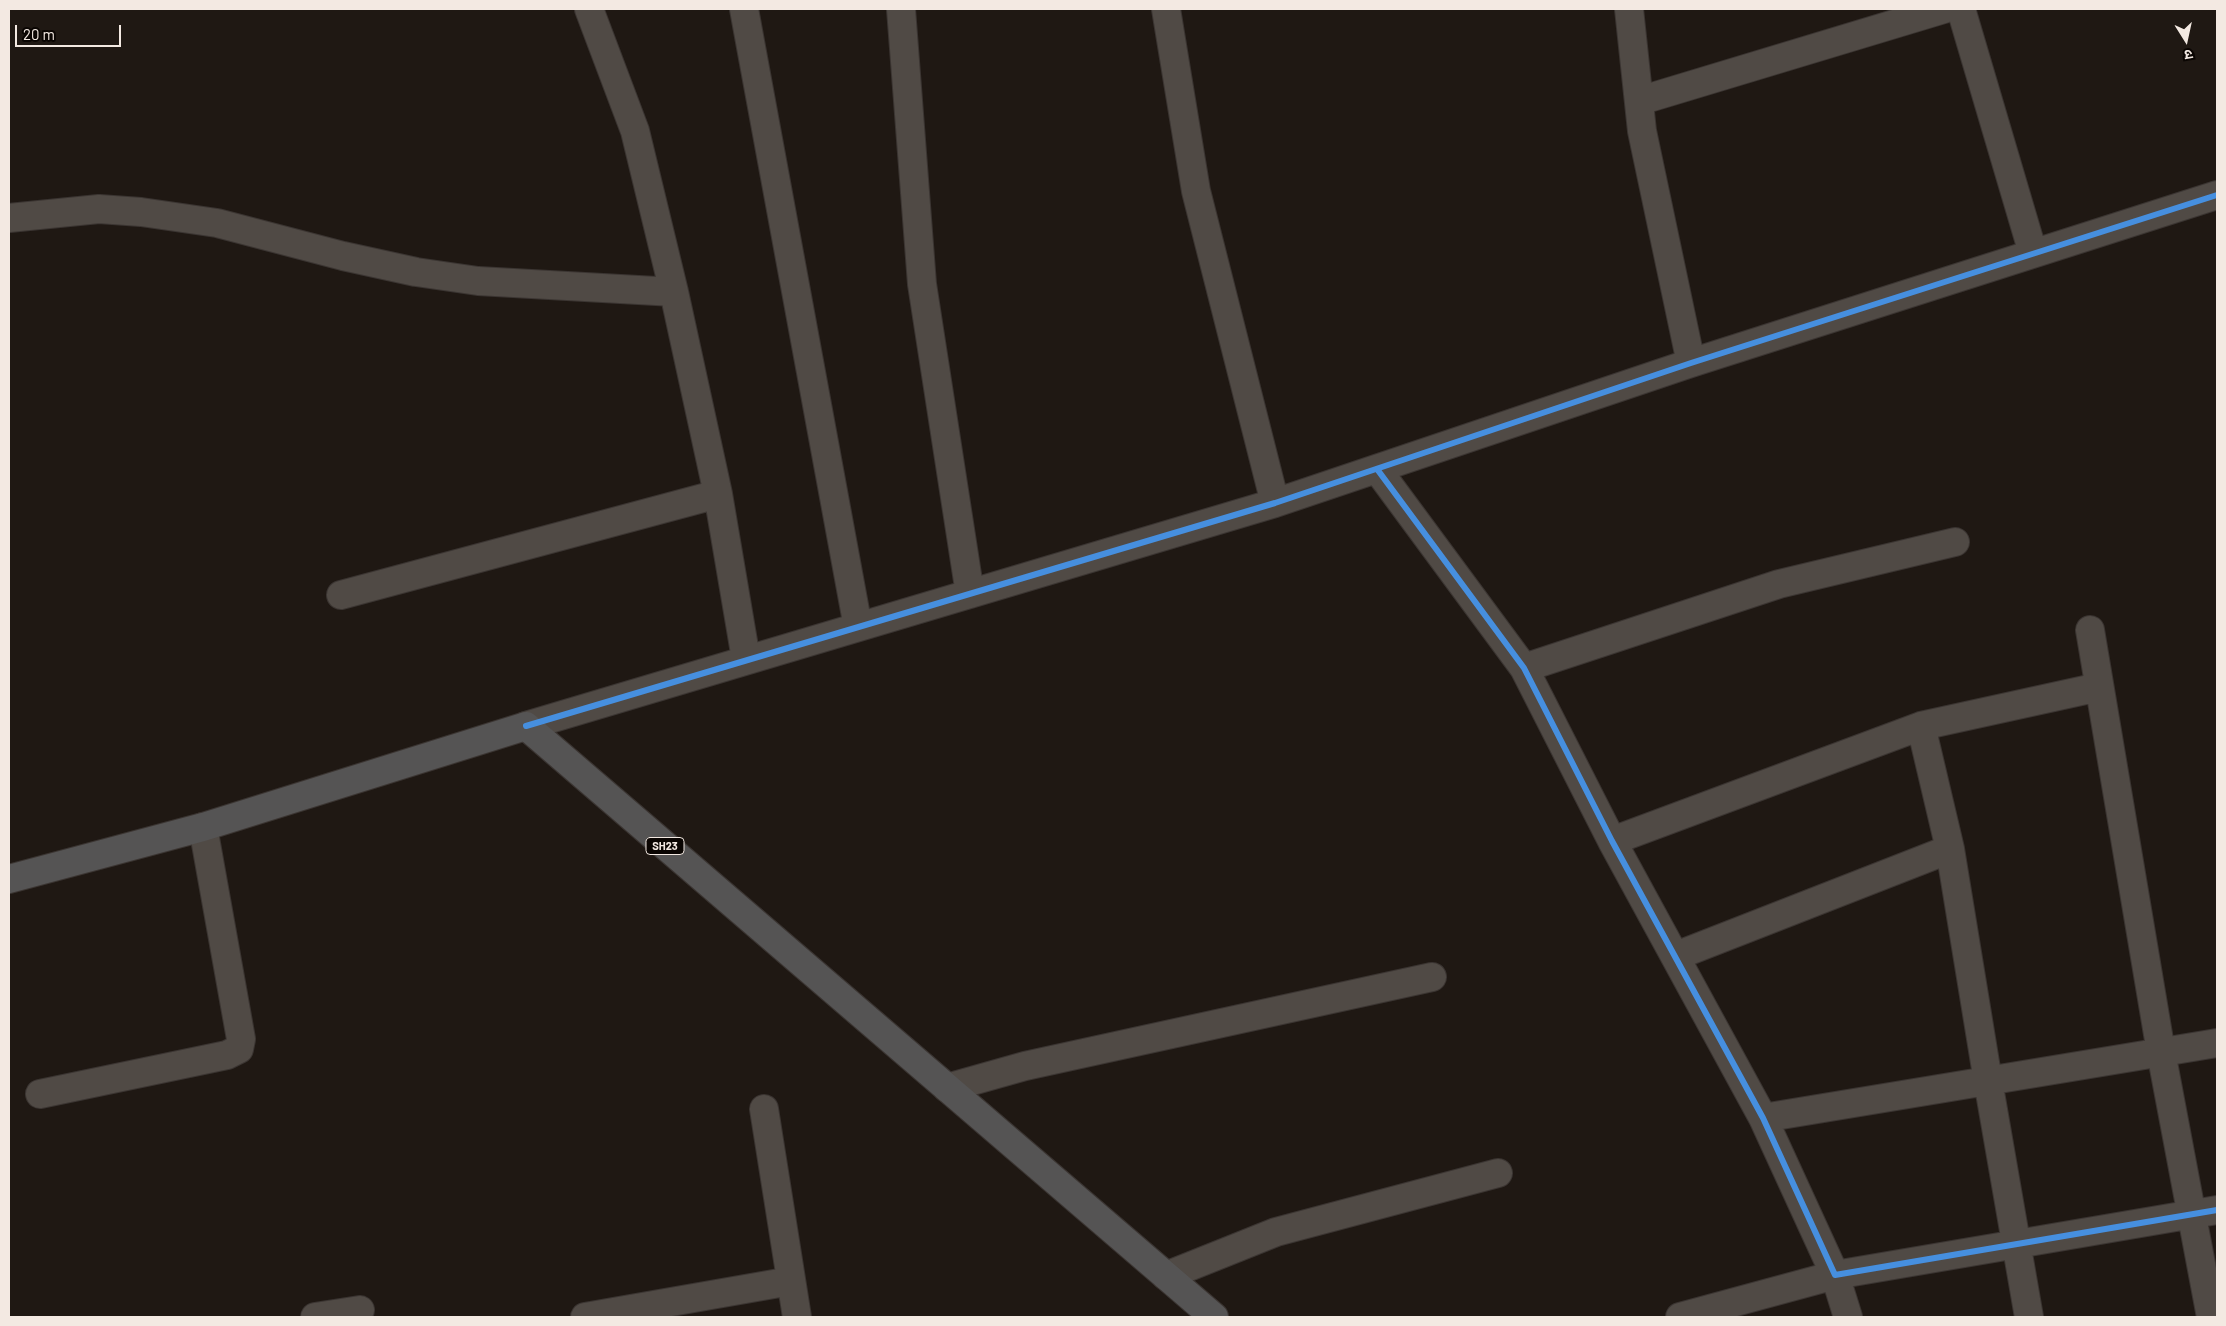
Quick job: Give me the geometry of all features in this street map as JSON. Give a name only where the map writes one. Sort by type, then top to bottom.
[{"type":"main road","points":[[9,879],[203,827],[526,726]]},
{"type":"main road","name":"SH23","points":[[526,726],[1214,1317]]},
{"type":"street","points":[[589,9],[634,131],[674,292],[718,494],[746,658]]},
{"type":"street","points":[[744,9],[858,628]]},
{"type":"street","points":[[901,9],[909,145],[922,284],[970,594]]},
{"type":"street","points":[[1166,9],[1196,191],[1275,503]]},
{"type":"street","points":[[1629,9],[1642,131],[1691,363]]},
{"type":"street","points":[[1639,101],[1944,9]]},
{"type":"street","points":[[1961,9],[2033,252]]},
{"type":"street","points":[[526,726],[746,658],[858,628],[1275,503],[1691,363],[2033,252],[2217,195]]},
{"type":"street","points":[[9,218],[99,209],[141,212],[217,223],[343,256],[416,272],[478,281],[674,292]]},
{"type":"street","points":[[1377,469],[1524,668],[1612,842],[1763,1118],[1835,1275],[1848,1317]]},
{"type":"street","points":[[341,595],[718,494]]},
{"type":"street","points":[[1524,668],[1779,584],[1955,542]]},
{"type":"street","points":[[2090,630],[2161,1052],[2204,1212],[2211,1317]]},
{"type":"street","points":[[1612,842],[1921,726],[2099,687]]},
{"type":"street","points":[[1921,726],[1950,848],[1988,1081],[2030,1317]]},
{"type":"street","points":[[40,1094],[227,1056],[239,1049],[241,1039],[203,827]]},
{"type":"street","points":[[1676,956],[1950,848]]},
{"type":"street","points":[[947,1088],[1026,1066],[1432,978]]},
{"type":"street","points":[[1763,1118],[2217,1043]]},
{"type":"street","points":[[764,1109],[797,1317]]},
{"type":"street","points":[[1166,1276],[1276,1232],[1498,1173]]},
{"type":"street","points":[[1680,1317],[1835,1275],[2018,1246],[2204,1212]]},
{"type":"street","points":[[585,1317],[791,1281]]},
{"type":"street","points":[[315,1317],[360,1310]]},
{"type":"cycle path","points":[[526,726],[1275,503],[1691,363],[2217,195]]},
{"type":"cycle path","points":[[1377,469],[1524,668],[1612,841],[1763,1118],[1835,1275],[2217,1210]]}]
